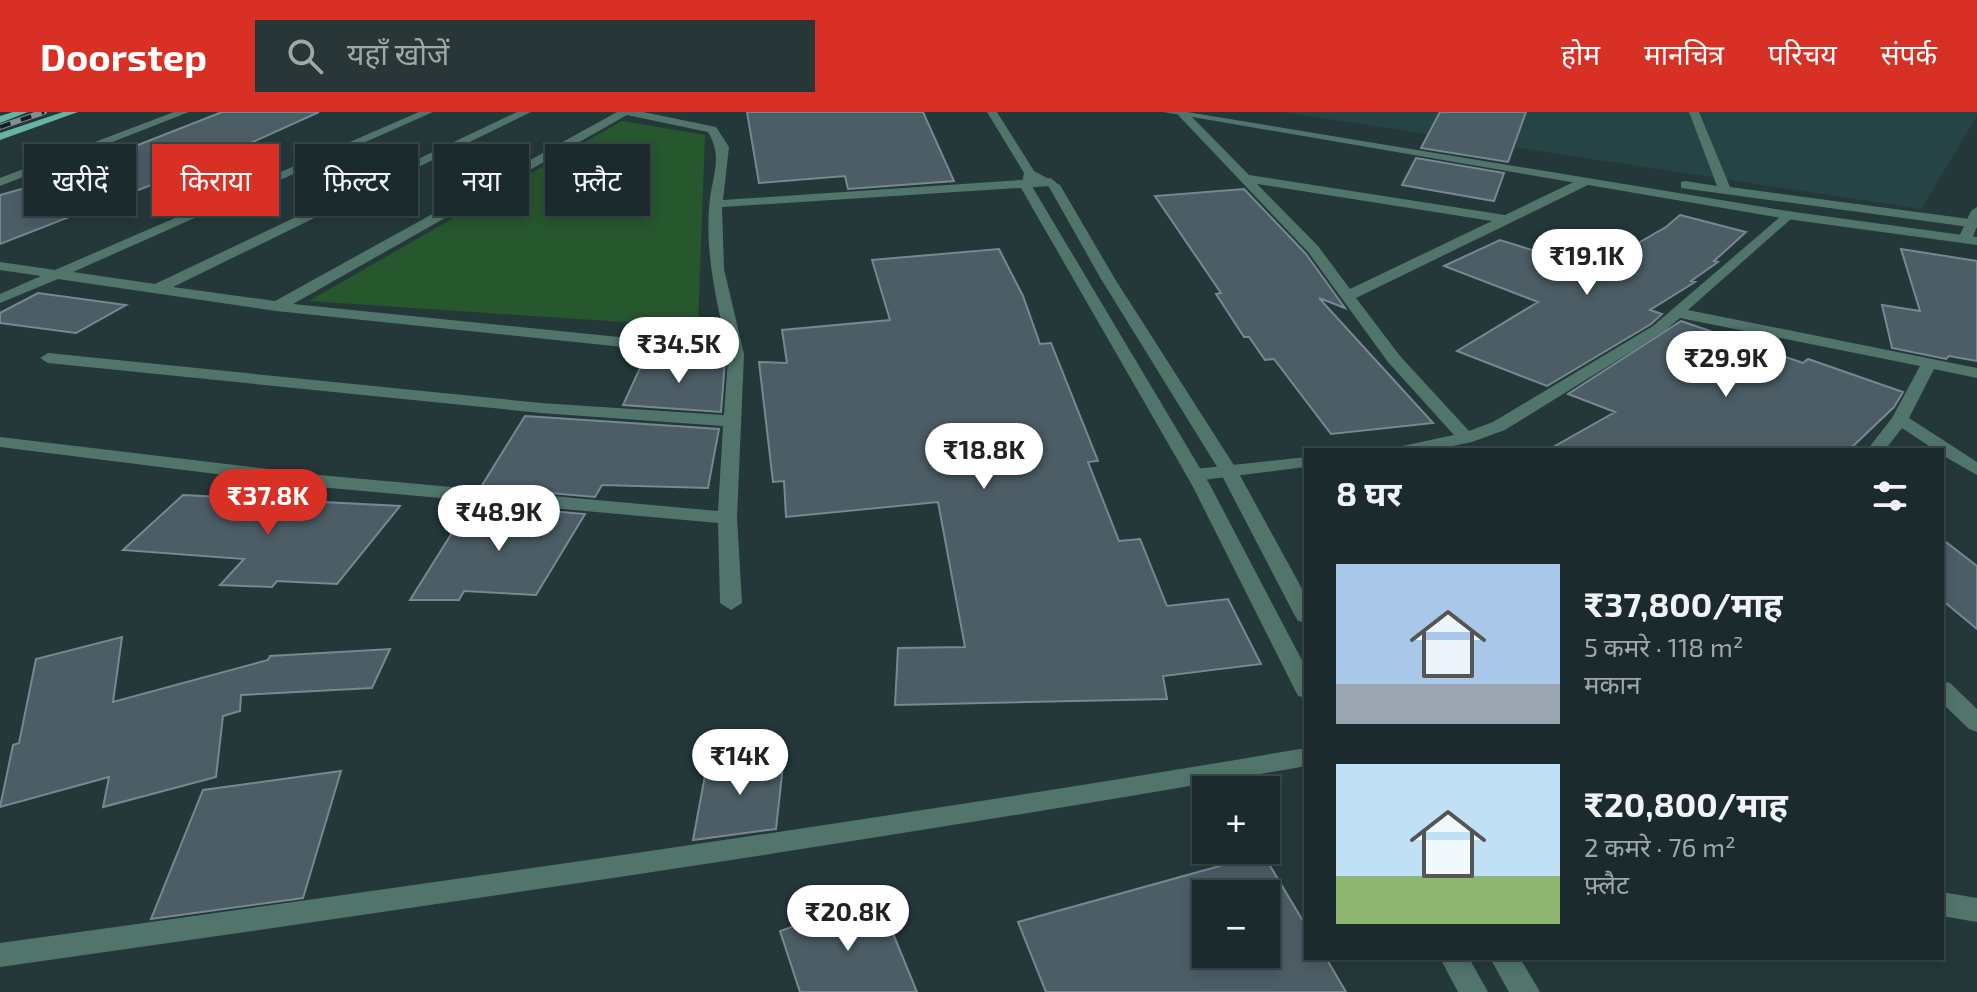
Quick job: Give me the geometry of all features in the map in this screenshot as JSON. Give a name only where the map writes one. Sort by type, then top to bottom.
[{"type":"main road","points":[[0,120],[23,112]]},
{"type":"main road","points":[[0,137],[73,112]]},
{"type":"street","points":[[0,182],[184,112]]},
{"type":"street","points":[[0,299],[428,112]]},
{"type":"street","points":[[154,290],[526,112]]},
{"type":"street","points":[[276,307],[626,112],[712,129],[723,147],[716,204],[717,269],[736,354],[727,518],[731,603]]},
{"type":"street","points":[[992,112],[1117,346],[1195,475],[1304,686]]},
{"type":"street","points":[[1175,113],[1787,215],[1956,240],[1971,240],[1975,220],[1703,187],[1231,112]]},
{"type":"street","points":[[1694,112],[1724,188]]},
{"type":"street","points":[[1175,113],[1313,249],[1394,359],[1466,438]]},
{"type":"street","points":[[716,204],[1028,178],[1050,182],[1228,470],[1304,612]]},
{"type":"street","points":[[1244,178],[1509,220]]},
{"type":"street","points":[[1348,296],[1586,181]]},
{"type":"street","points":[[1418,448],[1466,438],[1499,426],[1658,329],[1787,215]]},
{"type":"street","points":[[0,266],[276,307],[736,354]]},
{"type":"street","points":[[1678,313],[1977,373]]},
{"type":"street","points":[[48,358],[541,408],[732,421]]},
{"type":"street","points":[[1878,448],[1900,419],[1929,364]]},
{"type":"street","points":[[1900,419],[1944,448]]},
{"type":"street","points":[[0,442],[319,481],[727,518]]},
{"type":"street","points":[[1944,448],[1977,470]]},
{"type":"street","points":[[1195,475],[1304,462]]},
{"type":"street","points":[[1944,691],[1977,723]]},
{"type":"street","points":[[0,955],[594,871],[1023,806],[1304,757]]},
{"type":"street","points":[[1944,904],[1977,910]]},
{"type":"street","points":[[1455,960],[1473,992]]},
{"type":"street","points":[[1505,960],[1525,992]]},
{"type":"shaded area","points":[[1282,112],[1977,112],[1977,116],[1921,209]]},
{"type":"green space","points":[[622,121],[705,135],[698,327],[309,301],[457,216],[529,216],[529,174],[545,165],[545,216],[650,216],[650,144],[582,144]]},
{"type":"building","points":[[222,112],[319,112],[248,144],[152,144],[152,185],[136,191],[136,146]]},
{"type":"building","points":[[747,112],[923,112],[954,181],[848,189],[845,176],[759,183]]},
{"type":"building","points":[[1440,112],[1526,112],[1508,162],[1421,148]]},
{"type":"building","points":[[1416,158],[1504,173],[1494,201],[1402,185]]},
{"type":"building","points":[[24,188],[24,216],[72,216],[0,244],[0,195]]},
{"type":"building","points":[[1244,189],[1306,254],[1345,308],[1319,298],[1433,423],[1331,434],[1274,359],[1265,360],[1249,337],[1244,337],[1216,294],[1221,293],[1155,196]]},
{"type":"building","points":[[1680,215],[1746,232],[1714,261],[1718,262],[1691,281],[1695,282],[1650,310],[1662,314],[1651,324],[1547,386],[1457,351],[1538,302],[1444,266],[1500,240],[1593,269],[1666,227]]},
{"type":"building","points":[[999,249],[1023,296],[1040,344],[1051,343],[1098,461],[1088,462],[1119,541],[1140,539],[1167,606],[1228,599],[1261,664],[1163,676],[1167,699],[895,705],[898,648],[965,647],[938,502],[786,517],[784,481],[773,482],[759,362],[787,363],[782,330],[890,320],[872,260]]},
{"type":"building","points":[[1901,249],[1977,261],[1977,361],[1949,356],[1946,359],[1892,348],[1882,305],[1920,311]]},
{"type":"building","points":[[38,293],[126,305],[76,333],[0,323],[0,313]]},
{"type":"building","points":[[1681,321],[1803,363],[1808,359],[1903,392],[1894,407],[1851,448],[1552,448],[1615,412],[1568,394]]},
{"type":"building","points":[[645,357],[725,361],[721,412],[623,405]]},
{"type":"building","points":[[525,416],[719,429],[708,488],[602,485],[595,497],[481,487]]},
{"type":"building","points":[[183,495],[400,506],[337,584],[277,581],[272,587],[220,585],[244,559],[123,550]]},
{"type":"building","points":[[470,504],[585,514],[536,595],[464,591],[459,600],[410,600]]},
{"type":"building","points":[[1944,541],[1977,566],[1977,629],[1944,602]]},
{"type":"building","points":[[122,637],[113,702],[268,660],[270,656],[390,649],[372,688],[241,695],[240,711],[223,716],[216,777],[103,807],[109,777],[0,807],[13,745],[19,743],[36,659]]},
{"type":"building","points":[[784,756],[776,829],[693,840],[708,759]]},
{"type":"building","points":[[341,771],[303,898],[151,919],[203,790]]},
{"type":"building","points":[[1227,864],[1269,864],[1279,880],[1192,880],[1192,968],[1280,968],[1280,882],[1304,923],[1304,960],[1327,960],[1346,992],[1046,992],[1018,922]]},
{"type":"building","points":[[878,897],[917,992],[800,992],[780,931]]},
{"type":"railway","points":[[0,127],[44,112]]}]
